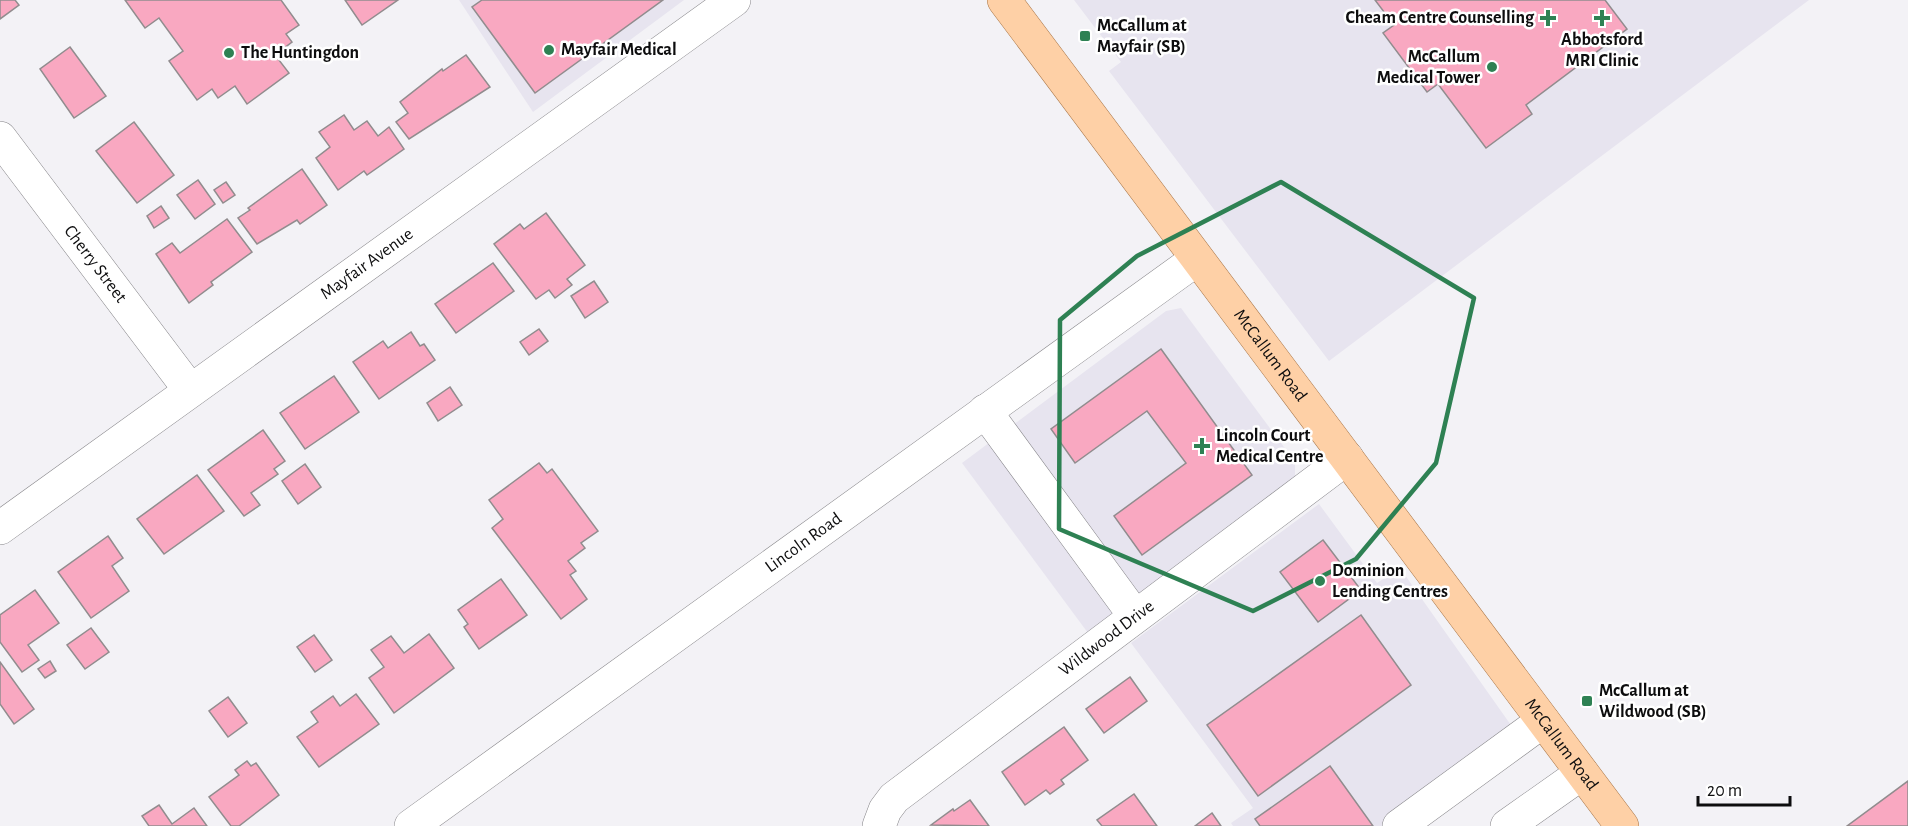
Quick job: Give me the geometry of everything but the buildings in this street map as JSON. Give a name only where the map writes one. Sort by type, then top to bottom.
[{"type":"main road","name":"McCallum Road","points":[[1004,0],[1622,826]]},
{"type":"street","name":"Mayfair Avenue","points":[[0,528],[734,0]]},
{"type":"street","name":"Cherry Street","points":[[0,138],[190,390]]},
{"type":"street","name":"Lincoln Road","points":[[411,826],[1197,258]]},
{"type":"street","points":[[985,411],[1135,616]]},
{"type":"street","name":"Wildwood Drive","points":[[879,826],[885,810],[894,798],[1347,458]]},
{"type":"street","points":[[1399,826],[1544,721]]},
{"type":"street","points":[[1507,826],[1582,772]]},
{"type":"highlighted area","points":[[1281,182],[1474,298],[1436,463],[1356,559],[1253,611],[1059,529],[1060,320],[1137,256]]},
{"type":"shaded area","name":"Mayfair Medical","points":[[459,0],[684,0],[533,112]]},
{"type":"shaded area","points":[[1074,0],[1809,0],[1329,361],[1109,71],[1121,62]]},
{"type":"shaded area","points":[[1181,308],[1295,462],[1295,481],[1088,633],[962,463],[1166,311]]},
{"type":"shaded area","points":[[1319,504],[1377,583],[1400,568],[1525,745],[1414,826],[1233,826],[1231,823],[1253,808],[1131,643]]},
{"type":"place","name":"Cheam Centre Counselling","points":[[1548,18]]},
{"type":"place","name":"Abbotsford MRI Clinic","points":[[1602,18]]},
{"type":"place","name":"McCallum at Mayfair (SB)","points":[[1085,36]]},
{"type":"place","name":"Mayfair Medical","points":[[549,50]]},
{"type":"place","name":"The Huntingdon","points":[[229,53]]},
{"type":"place","name":"McCallum Medical Tower","points":[[1492,67]]},
{"type":"place","name":"Lincoln Court Medical Centre","points":[[1202,446]]},
{"type":"place","name":"Dominion Lending Centres","points":[[1320,581]]},
{"type":"place","name":"McCallum at Wildwood (SB)","points":[[1587,701]]}]
